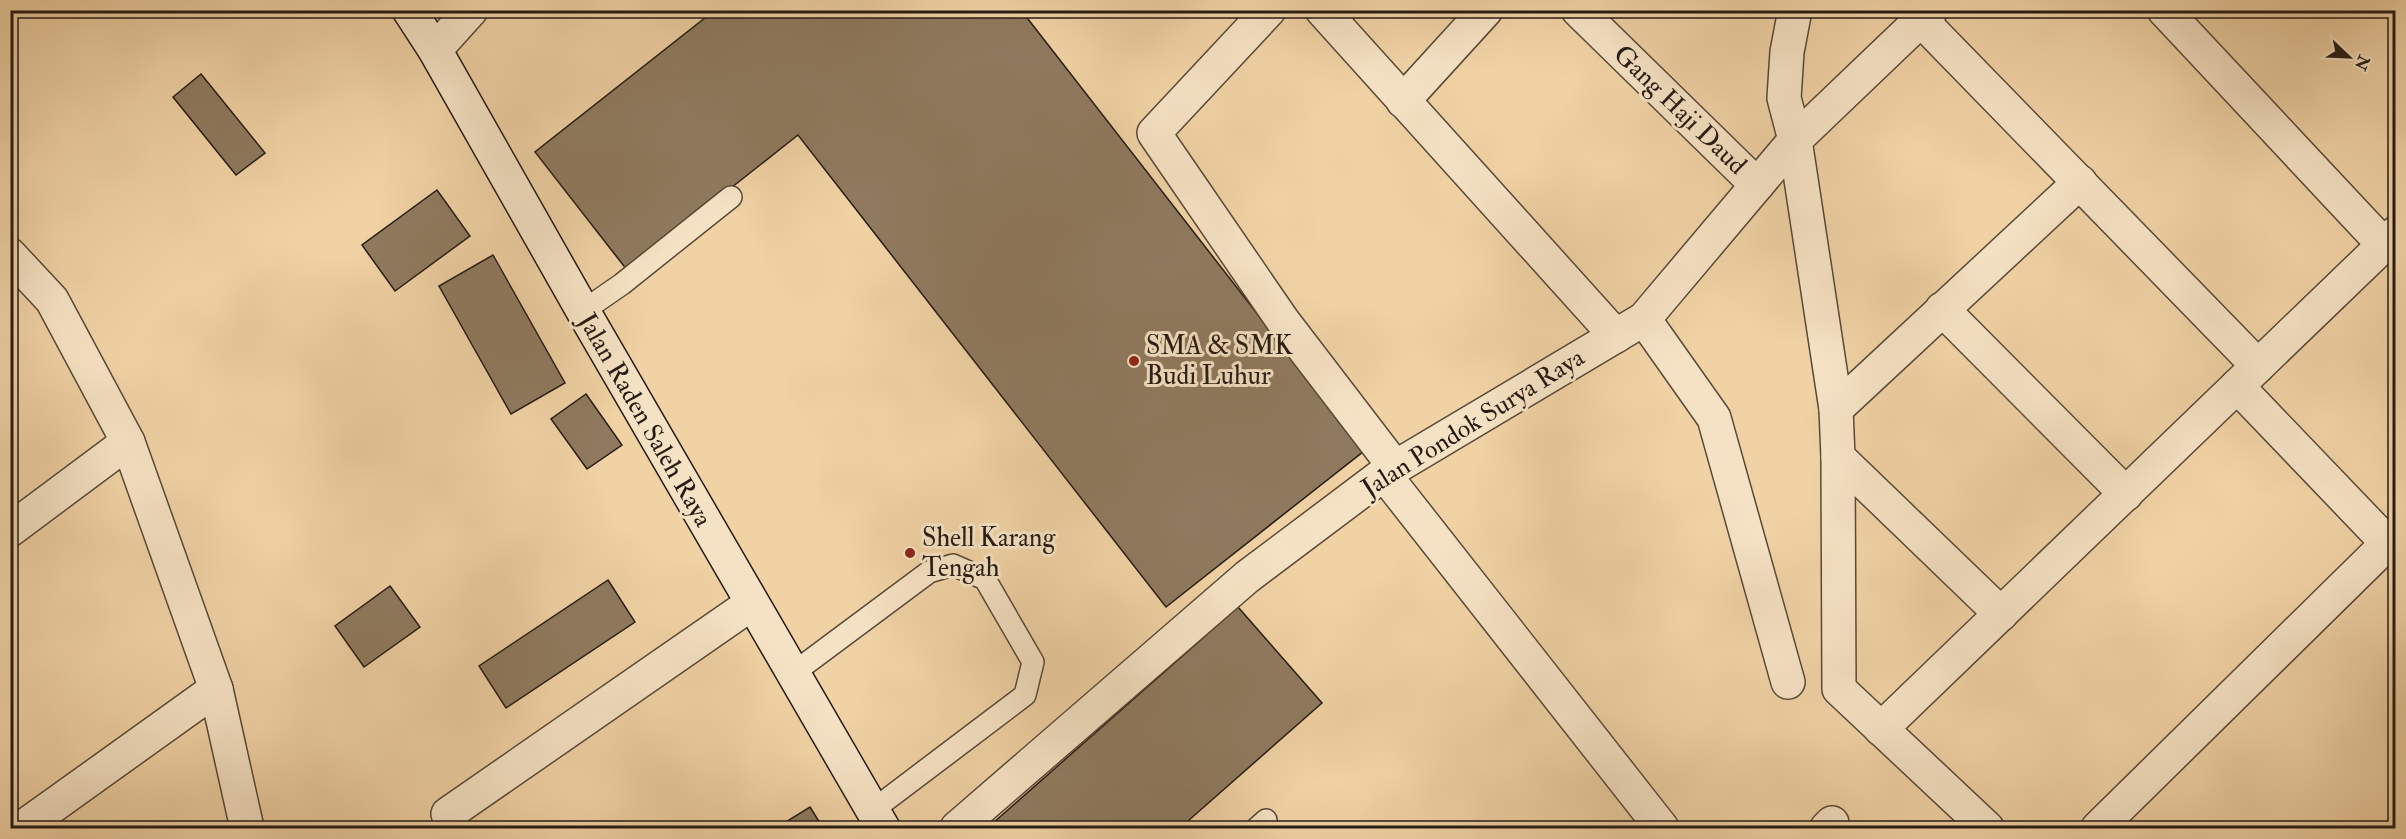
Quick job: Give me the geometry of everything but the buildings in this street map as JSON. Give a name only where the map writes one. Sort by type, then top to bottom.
[{"type":"street","name":"Jalan Raden Saleh Raya","points":[[409,10],[435,50],[751,604],[878,819]]},
{"type":"street","points":[[435,50],[471,10]]},
{"type":"street","points":[[1269,10],[1154,133],[1389,470],[1662,828]]},
{"type":"street","points":[[1322,10],[1616,336]]},
{"type":"street","points":[[1403,101],[1486,10]]},
{"type":"street","name":"Gang Haji Daud","points":[[1578,10],[1757,184]]},
{"type":"street","points":[[1796,10],[1787,52],[1784,98],[1795,140],[1836,409],[1839,689],[1987,828]]},
{"type":"street","points":[[1881,729],[2390,239],[2164,10]]},
{"type":"street","points":[[1926,15],[2080,182],[2393,544],[2098,828]]},
{"type":"street","name":"Jalan Pondok Surya Raya","points":[[957,828],[1247,577],[1389,470],[1644,319],[1795,140],[1926,15]]},
{"type":"street","points":[[1836,409],[2080,182]]},
{"type":"street","points":[[10,255],[52,300],[128,442],[216,689],[247,828]]},
{"type":"street","points":[[1941,309],[2126,494]]},
{"type":"street","points":[[1644,319],[1714,418],[1788,682]]},
{"type":"street","points":[[10,530],[128,442]]},
{"type":"street","points":[[1838,457],[2001,614]]},
{"type":"street","points":[[448,814],[751,604]]},
{"type":"street","points":[[22,828],[216,689]]},
{"type":"lane","points":[[583,311],[622,284],[732,198]]},
{"type":"lane","points":[[792,674],[929,572],[953,564],[985,579],[1033,662],[1025,695],[878,819]]},
{"type":"place","name":"SMA & SMK Budi Luhur","points":[[1134,361]]},
{"type":"place","name":"Shell Karang Tengah","points":[[910,553]]}]
